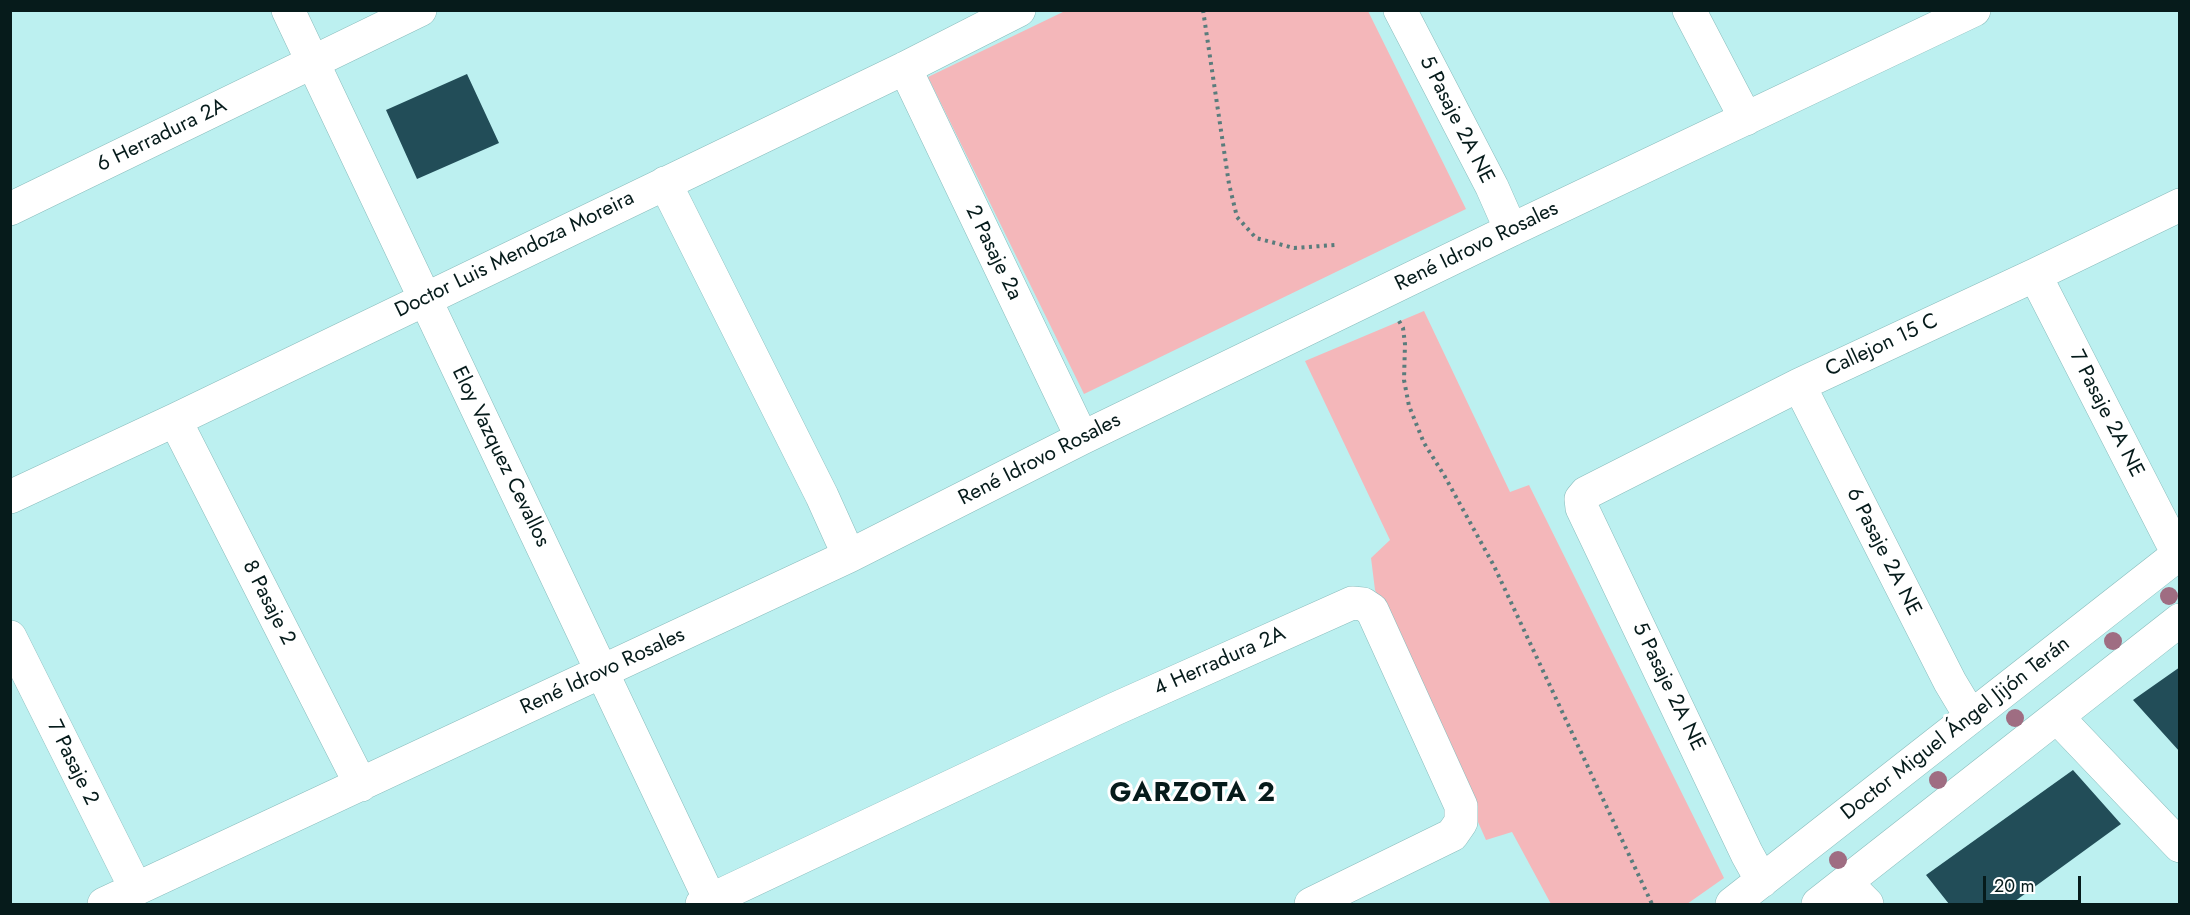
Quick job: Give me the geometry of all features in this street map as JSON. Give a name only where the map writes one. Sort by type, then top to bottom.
[{"type":"street","name":"Eloy Vazquez Cevallos","points":[[288,10],[603,672],[708,903]]},
{"type":"street","name":"6 Herradura 2A","points":[[10,209],[420,10]]},
{"type":"street","name":"Doctor Luis Mendoza Moreira","points":[[10,497],[175,420],[905,68],[1019,10]]},
{"type":"street","name":"5 Pasaje 2A NE","points":[[1400,10],[1492,187],[1511,230]]},
{"type":"street","points":[[1689,10],[1746,119]]},
{"type":"street","name":"René Idrovo Rosales","points":[[104,904],[849,556],[1082,438],[1963,13]]},
{"type":"street","name":"2 Pasaje 2a","points":[[905,68],[1082,438]]},
{"type":"street","points":[[666,183],[822,496],[849,556]]},
{"type":"street","name":"Callejon 15 C","points":[[1586,493],[1799,385],[2180,205]]},
{"type":"street","name":"7 Pasaje 2A NE","points":[[2035,275],[2179,553]]},
{"type":"street","name":"6 Pasaje 2A NE","points":[[1799,385],[1950,682],[1971,717]]},
{"type":"street","name":"8 Pasaje 2","points":[[175,420],[361,785]]},
{"type":"street","name":"5 Pasaje 2A NE","points":[[1586,493],[1581,499],[1582,508],[1742,844],[1762,881]]},
{"type":"street","name":"Doctor Miguel Ángel Jijón Terán","points":[[1732,904],[2179,553]]},
{"type":"street","name":"4 Herradura 2A","points":[[708,903],[1115,709],[1352,603],[1363,604],[1372,610],[1461,806],[1461,822],[1452,835],[1311,904]]},
{"type":"street","points":[[1818,904],[1857,894],[2057,717],[2180,620]]},
{"type":"street","name":"7 Pasaje 2","points":[[10,637],[136,889]]},
{"type":"street","points":[[2057,717],[2180,846]]},
{"type":"path","points":[[1203,10],[1228,184],[1237,217],[1256,238],[1294,248],[1335,245]]},
{"type":"path","points":[[1398,319],[1403,328],[1405,344],[1404,380],[1408,406],[1424,443],[1494,566],[1652,904]]},
{"type":"shaded area","points":[[1065,11],[1368,11],[1466,209],[1084,394],[928,77]]},
{"type":"shaded area","points":[[1424,311],[1510,492],[1529,485],[1724,878],[1687,904],[1551,904],[1512,832],[1486,840],[1375,590],[1371,558],[1390,540],[1305,361]]},
{"type":"building","points":[[467,74],[499,143],[417,179],[386,110]]},
{"type":"building","points":[[2180,667],[2180,752],[2133,700]]},
{"type":"building","points":[[2073,770],[2121,824],[2011,904],[1949,904],[1926,875]]},
{"type":"district","name":"GARZOTA 2","points":[[1193,794]]}]
